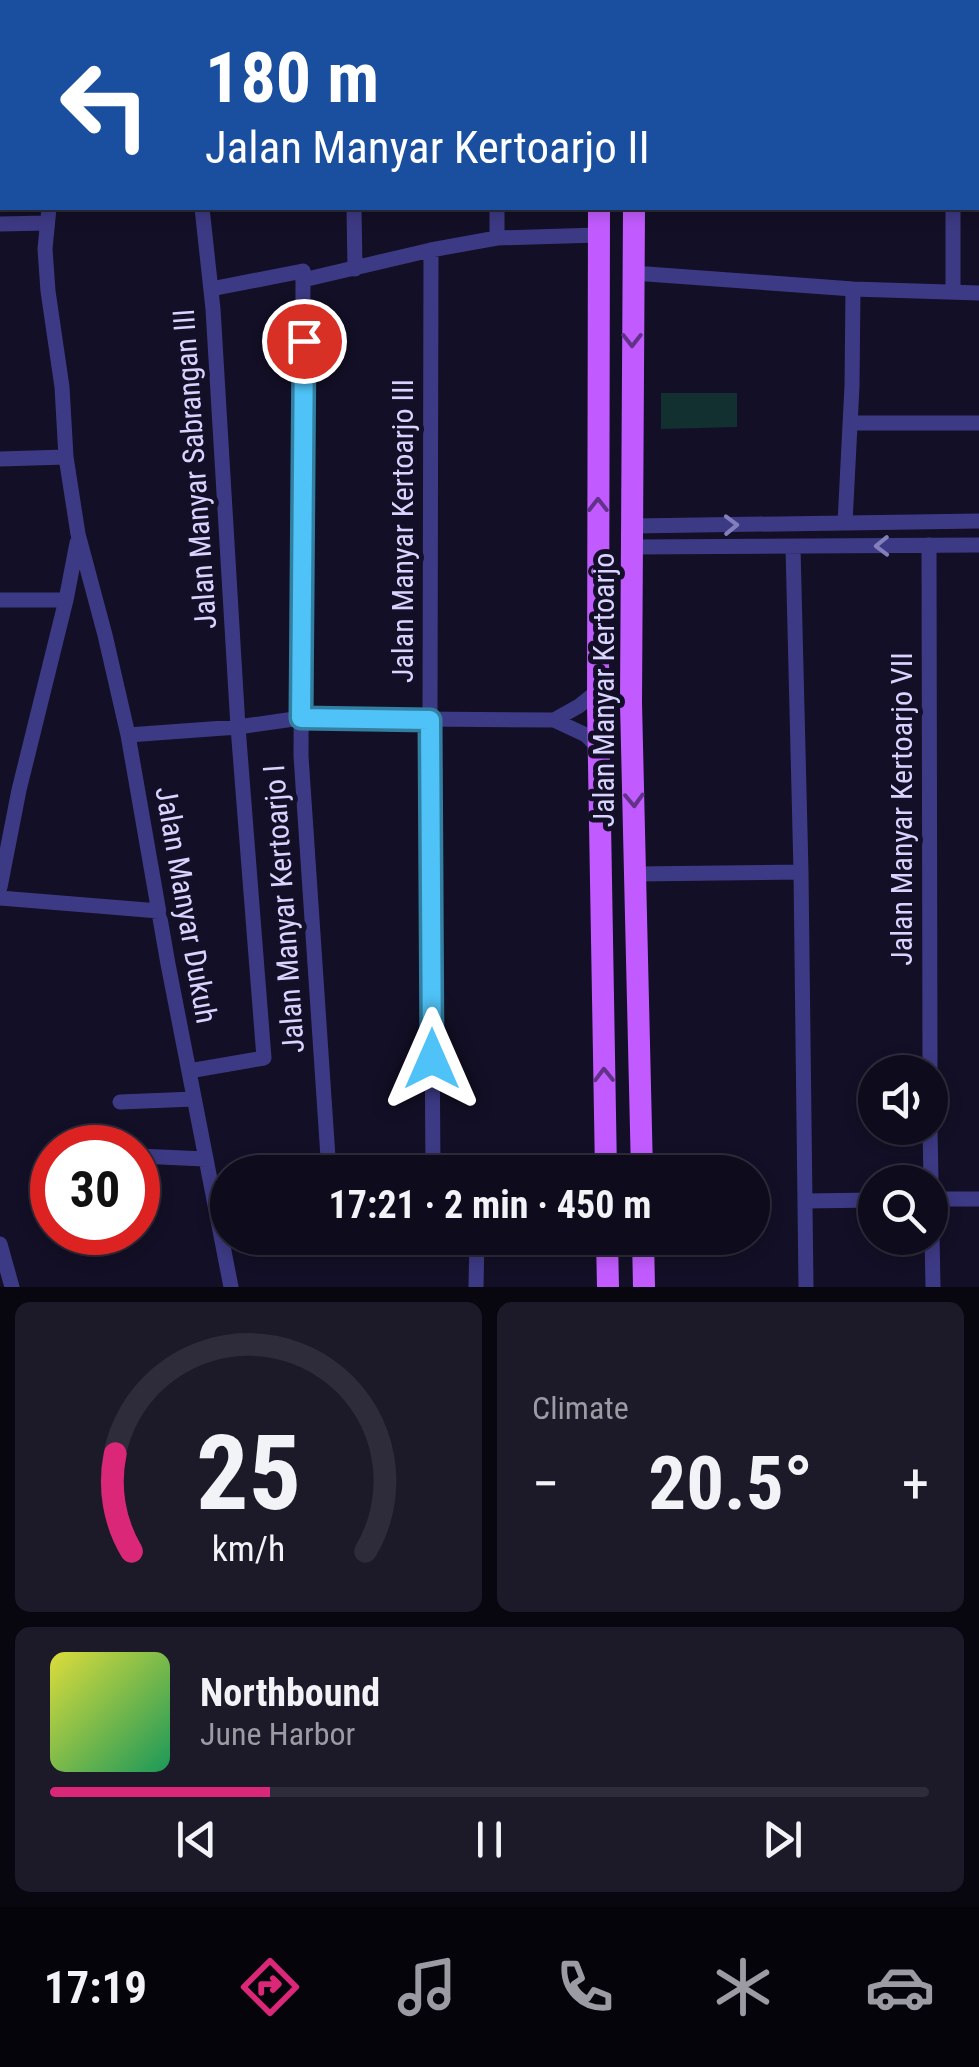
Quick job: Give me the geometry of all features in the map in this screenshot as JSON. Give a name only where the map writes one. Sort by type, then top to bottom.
[{"type":"main road","name":"Jalan Manyar Kertoarjo","points":[[598,210],[598,740],[606,1155]]},
{"type":"main road","name":"Jalan Manyar Kertoarjo","points":[[634,210],[631,702],[642,1155]]},
{"type":"main road","points":[[598,698],[610,710],[631,702]]},
{"type":"main road","points":[[598,740],[606,728],[616,726],[632,732]]},
{"type":"main road","points":[[607,1255],[608,1287]]},
{"type":"main road","points":[[643,1255],[644,1287]]},
{"type":"street","name":"Jalan Manyar Sabrangan III","points":[[188,1071],[264,1058],[238,728],[211,289],[202,210]]},
{"type":"street","points":[[354,210],[355,269]]},
{"type":"street","points":[[497,238],[498,210]]},
{"type":"street","points":[[952,210],[952,292]]},
{"type":"street","points":[[0,224],[48,215],[48,291],[78,534],[66,600],[18,790],[0,887]]},
{"type":"street","points":[[211,289],[302,272],[303,280],[497,238],[598,234]]},
{"type":"street","name":"Jalan Manyar Kertoarjo III","points":[[431,250],[433,1155]]},
{"type":"street","points":[[632,273],[853,289],[979,293]]},
{"type":"street","name":"Jalan Manyar Kertoarjo I","points":[[303,280],[302,756],[328,1155]]},
{"type":"street","points":[[845,523],[853,289]]},
{"type":"street","points":[[850,423],[979,423]]},
{"type":"street","points":[[0,459],[66,458]]},
{"type":"street","points":[[948,521],[949,545]]},
{"type":"street","points":[[633,536],[683,526],[979,521]]},
{"type":"street","points":[[683,526],[683,546]]},
{"type":"street","name":"Jalan Manyar Dukuh","points":[[78,534],[128,735],[231,1287]]},
{"type":"street","points":[[633,536],[683,546],[979,544]]},
{"type":"street","name":"Jalan Manyar Kertoarjo VII","points":[[930,545],[930,1055]]},
{"type":"street","points":[[793,547],[806,1287]]},
{"type":"street","points":[[0,600],[66,600]]},
{"type":"street","points":[[554,720],[598,698]]},
{"type":"street","points":[[128,735],[238,728],[301,718],[554,720],[598,740]]},
{"type":"street","points":[[0,790],[18,790]]},
{"type":"street","points":[[636,874],[801,872]]},
{"type":"street","points":[[0,898],[158,911]]},
{"type":"street","points":[[120,1102],[194,1099]]},
{"type":"street","points":[[160,1157],[205,1159]]},
{"type":"street","points":[[948,1199],[979,1198]]},
{"type":"street","points":[[805,1201],[858,1200]]},
{"type":"street","points":[[0,1244],[12,1287]]},
{"type":"street","points":[[476,1287],[477,1255]]},
{"type":"street","points":[[932,1255],[933,1287]]},
{"type":"green space","points":[[661,393],[737,393],[737,427],[661,429]]},
{"type":"route","points":[[304,341],[301,718],[430,720],[432,1059]]}]
